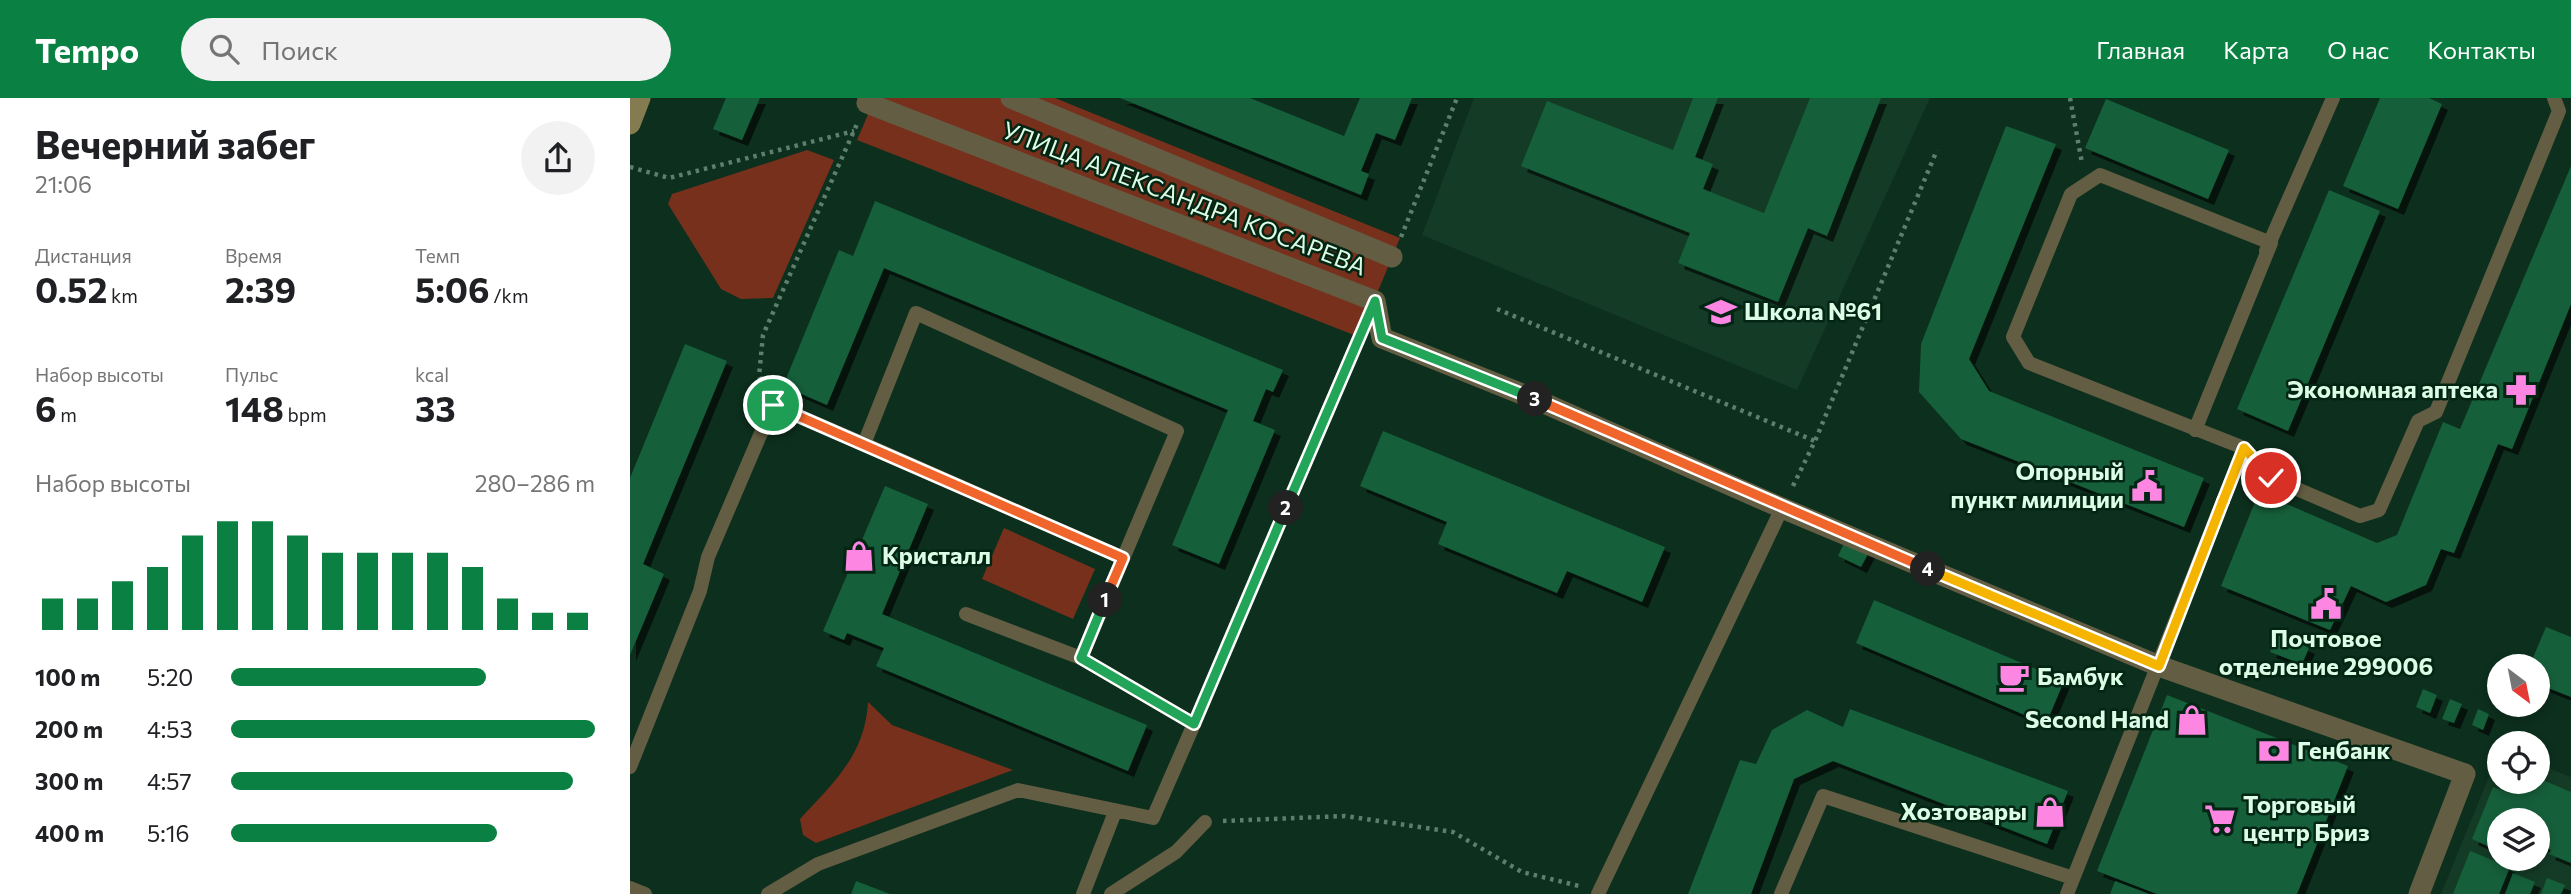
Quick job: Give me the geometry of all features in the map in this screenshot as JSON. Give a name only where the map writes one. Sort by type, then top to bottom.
[{"type":"main road","points":[[630,124],[640,98]]},
{"type":"street","name":"УЛИЦА АЛЕКСАНДРА КОСАРЕВА","points":[[1011,98],[1392,257]]},
{"type":"street","name":"УЛИЦА АЛЕКСАНДРА КОСАРЕВА","points":[[867,103],[1375,301],[1382,338],[1537,400],[1782,508],[2159,666],[2465,774],[2419,894]]},
{"type":"lane","points":[[2195,430],[2333,98]]},
{"type":"lane","points":[[2269,247],[2100,175],[2071,194],[2013,337],[2029,363],[2244,448],[2271,478],[2360,516],[2379,510],[2417,421],[2435,412],[2559,111],[2554,98]]},
{"type":"lane","points":[[864,444],[916,313],[1177,431],[1081,658]]},
{"type":"lane","points":[[630,766],[700,591],[708,557],[773,405],[1123,558]]},
{"type":"lane","points":[[2067,894],[2244,448]]},
{"type":"lane","points":[[1598,893],[1782,508]]},
{"type":"lane","points":[[768,894],[818,864],[1018,790],[1153,818],[1194,724],[1081,658],[966,614]]},
{"type":"lane","points":[[1781,894],[1823,796],[2073,878]]},
{"type":"lane","points":[[1083,894],[1115,812]]},
{"type":"lane","points":[[1111,894],[1176,852],[1205,822]]},
{"type":"lane","points":[[630,888],[645,894]]},
{"type":"path","points":[[1392,257],[1457,98]]},
{"type":"path","points":[[2070,98],[2085,184]]},
{"type":"path","points":[[773,405],[759,376],[763,335],[867,103]]},
{"type":"path","points":[[630,167],[669,178],[855,131]]},
{"type":"path","points":[[1782,508],[1815,441],[1937,150]]},
{"type":"path","points":[[1194,724],[1375,301]]},
{"type":"path","points":[[1497,309],[1815,441]]},
{"type":"path","points":[[1205,822],[1345,816],[1453,832],[1522,872],[1598,893]]},
{"type":"shaded area","points":[[875,98],[1055,98],[1400,238],[1359,337],[857,140]]},
{"type":"shaded area","name":"Школа №61","points":[[1474,98],[1930,98],[1797,390],[1422,235]]},
{"type":"shaded area","points":[[807,150],[834,160],[773,298],[741,299],[721,289],[668,204],[672,194]]},
{"type":"shaded area","points":[[1004,528],[1095,569],[1073,619],[982,579]]},
{"type":"shaded area","points":[[868,702],[892,725],[1013,770],[816,843],[803,835],[800,819],[836,780],[854,753],[866,721]]},
{"type":"shaded area","points":[[2550,769],[2571,777],[2571,894],[2441,894],[2487,781],[2487,794],[2550,794]]},
{"type":"building","points":[[726,98],[760,98],[742,140],[713,129]]},
{"type":"building","points":[[1120,98],[1250,98],[1344,136],[1360,98],[1412,98],[1395,140],[1376,133],[1361,171],[1369,174],[1361,195]]},
{"type":"building","points":[[1693,98],[1718,98],[1695,157],[1713,164],[1703,189],[1764,213],[1810,98],[1881,98],[1827,236],[1808,228],[1778,302],[1678,263],[1690,233],[1521,166],[1547,101],[1673,150]]},
{"type":"building","points":[[2380,98],[2429,98],[2442,104],[2398,209],[2343,186]]},
{"type":"building","points":[[2106,99],[2229,150],[2208,199],[2085,148]]},
{"type":"building","points":[[2006,126],[2056,144],[1969,359],[1989,391],[2204,478],[2184,527],[1961,439],[1919,392],[1921,344]]},
{"type":"building","points":[[2571,166],[2571,304],[2512,449],[2498,444],[2454,553],[2441,549],[2426,585],[2386,602],[2351,586],[2330,630],[2221,586],[2259,492],[2377,543],[2397,535],[2443,422],[2460,429]]},
{"type":"building","points":[[2329,190],[2380,211],[2288,431],[2237,409]]},
{"type":"building","points":[[875,201],[1283,370],[1273,392],[1266,389],[1253,421],[1275,430],[1219,564],[1172,545],[1228,410],[884,268],[827,405],[783,386],[839,250],[853,256]]},
{"type":"building","points":[[685,344],[727,361],[643,564],[664,574],[630,655],[630,478]]},
{"type":"building","points":[[1383,431],[1665,547],[1642,602],[1567,571],[1557,593],[1438,544],[1447,522],[1360,486]]},
{"type":"building","points":[[885,486],[928,504],[882,614],[1147,725],[1128,771],[876,666],[884,648],[847,633],[844,640],[823,631]]},
{"type":"building","points":[[1845,541],[1869,552],[1861,567],[1838,556]]},
{"type":"building","points":[[1874,600],[2064,681],[2046,724],[1856,643]]},
{"type":"building","points":[[2546,627],[2571,637],[2571,697],[2550,689],[2550,654],[2535,654]]},
{"type":"building","points":[[2278,634],[2309,648],[2302,664],[2270,652]]},
{"type":"building","points":[[2423,689],[2437,695],[2430,713],[2416,707]]},
{"type":"building","points":[[2167,695],[2348,766],[2297,894],[2157,894],[2097,871]]},
{"type":"building","points":[[2450,699],[2462,704],[2454,723],[2442,719]]},
{"type":"building","points":[[1850,709],[2068,791],[2047,844],[1833,761],[1794,779],[1751,894],[1688,894],[1740,760],[1756,764],[1772,730],[1807,710],[1843,727]]},
{"type":"building","points":[[2478,709],[2487,713],[2483,730],[2472,725]]},
{"type":"building","points":[[2550,783],[2571,792],[2571,863],[2550,854],[2550,808],[2487,808],[2487,846],[2472,839],[2490,794],[2550,794]]},
{"type":"building","points":[[2470,851],[2487,858],[2487,871],[2508,871],[2499,894],[2453,894]]},
{"type":"building","points":[[2513,873],[2535,882],[2530,894],[2505,894]]},
{"type":"building","points":[[2547,878],[2565,885],[2561,894],[2541,894]]},
{"type":"building","points":[[856,881],[890,894],[851,894]]},
{"type":"building","points":[[2115,881],[2149,894],[2110,894]]},
{"type":"place","name":"Школа №61","points":[[1721,312]]},
{"type":"place","name":"Экономная аптека","points":[[2521,390]]},
{"type":"place","name":"Опорный пункт милиции","points":[[2147,486]]},
{"type":"place","name":"Кристалл","points":[[859,556]]},
{"type":"place","name":"Почтовое отделение 299006","points":[[2326,604]]},
{"type":"place","name":"Бамбук","points":[[2014,677]]},
{"type":"place","name":"Second Hand","points":[[2192,720]]},
{"type":"place","name":"Генбанк","points":[[2274,751]]},
{"type":"place","name":"Хозтовары","points":[[2050,812]]},
{"type":"place","name":"Торговый центр Бриз","points":[[2220,819]]},
{"type":"route","points":[[773,405],[1123,558],[1081,658],[1194,724],[1375,301],[1382,338],[1537,400],[1782,508],[2159,666],[2244,448],[2271,478]]}]
